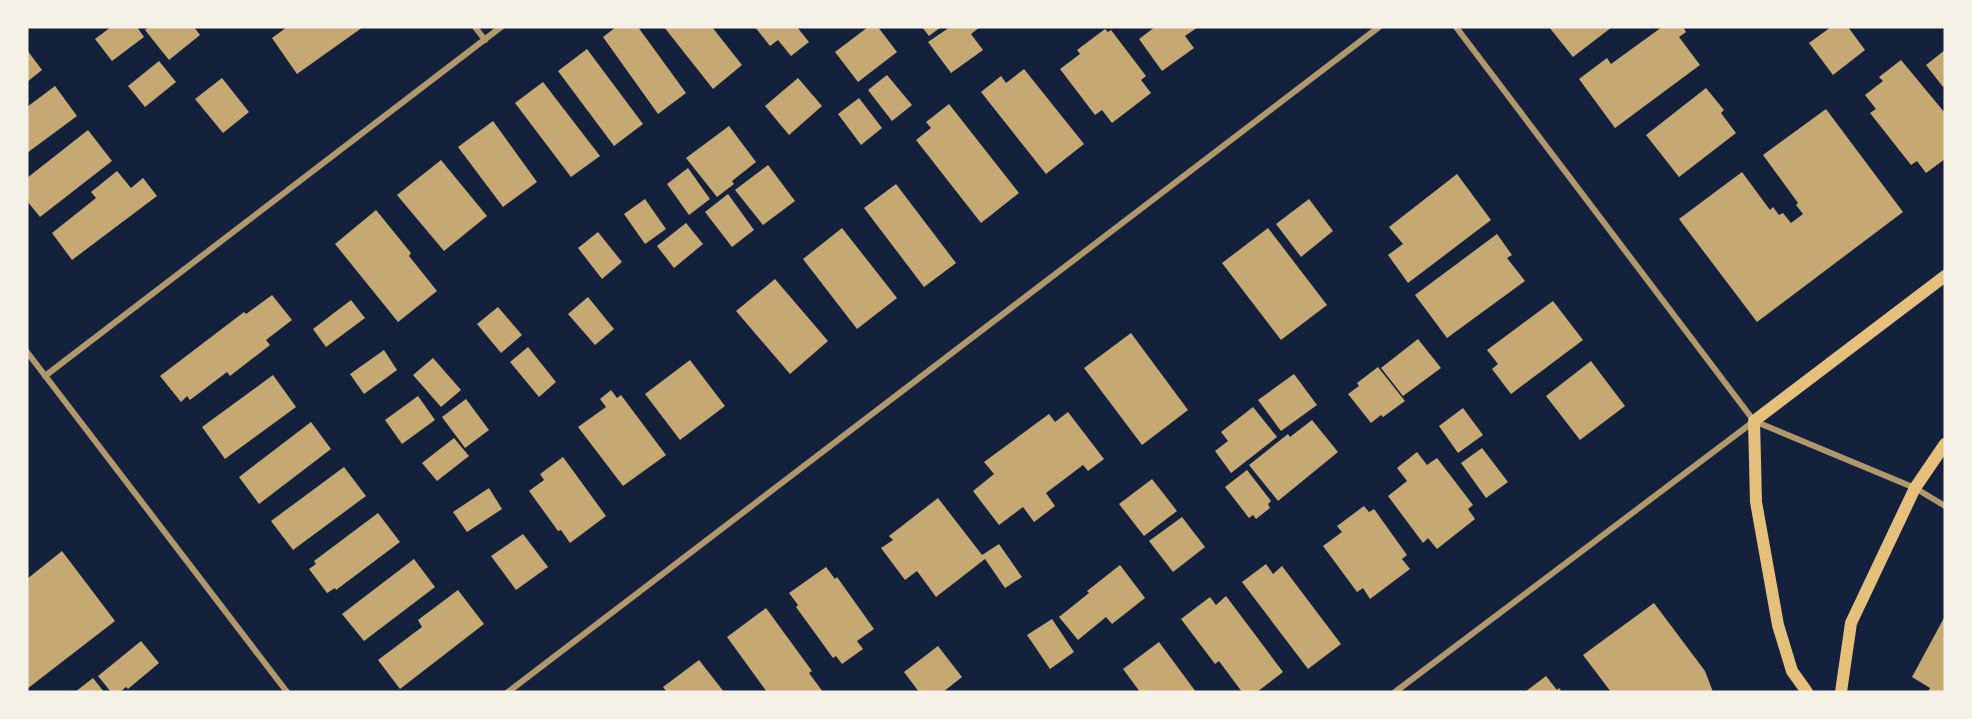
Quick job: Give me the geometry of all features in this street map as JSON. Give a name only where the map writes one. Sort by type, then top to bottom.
[{"type":"main road","points":[[1807,692],[1792,671],[1778,626],[1756,502],[1754,421],[1945,276]]},
{"type":"main road","points":[[1841,692],[1851,623],[1915,488],[1945,444]]},
{"type":"street","points":[[475,27],[484,40]]},
{"type":"street","points":[[45,376],[501,27]]},
{"type":"street","points":[[508,692],[1379,27]]},
{"type":"street","points":[[1456,27],[1754,421],[1915,488],[1945,506]]},
{"type":"street","points":[[27,352],[287,692]]},
{"type":"street","points":[[1395,692],[1754,421]]},
{"type":"building","points":[[111,27],[137,27],[144,37],[112,61],[95,39]]},
{"type":"building","points":[[149,27],[194,27],[200,35],[169,60],[145,30]]},
{"type":"building","points":[[287,27],[363,27],[297,74],[272,38]]},
{"type":"building","points":[[616,27],[638,27],[686,93],[658,114],[603,37]]},
{"type":"building","points":[[664,27],[712,27],[742,65],[713,89]]},
{"type":"building","points":[[755,27],[797,27],[809,42],[791,56],[778,40],[770,46]]},
{"type":"building","points":[[868,27],[878,27],[897,52],[858,82],[835,52]]},
{"type":"building","points":[[922,27],[941,27],[929,36]]},
{"type":"building","points":[[950,27],[980,27],[971,34],[983,50],[951,73],[928,42]]},
{"type":"building","points":[[1155,27],[1198,27],[1185,36],[1194,48],[1162,71],[1139,39]]},
{"type":"building","points":[[1549,27],[1612,27],[1573,57]]},
{"type":"building","points":[[1662,27],[1683,27],[1686,32],[1679,37],[1700,65],[1615,128],[1579,79],[1607,58],[1611,64]]},
{"type":"building","points":[[1831,27],[1848,27],[1865,50],[1833,75],[1809,43]]},
{"type":"building","points":[[1105,29],[1108,32],[1111,30],[1146,76],[1141,80],[1151,93],[1112,123],[1102,110],[1095,115],[1060,69],[1080,54],[1077,50]]},
{"type":"building","points":[[587,49],[643,124],[614,146],[558,71]]},
{"type":"building","points":[[27,50],[42,70],[27,82]]},
{"type":"building","points":[[1945,50],[1945,85],[1943,87],[1926,65]]},
{"type":"building","points":[[1901,60],[1945,113],[1945,159],[1926,173],[1917,161],[1911,165],[1870,113],[1876,109],[1865,95],[1883,81],[1879,77]]},
{"type":"building","points":[[159,61],[176,82],[145,107],[128,86]]},
{"type":"building","points":[[1024,69],[1084,144],[1046,174],[981,92],[1001,76],[1006,83]]},
{"type":"building","points":[[887,75],[912,105],[892,121],[868,90]]},
{"type":"building","points":[[222,78],[249,112],[223,133],[195,99]]},
{"type":"building","points":[[798,78],[822,106],[789,135],[765,106]]},
{"type":"building","points":[[543,82],[600,156],[571,177],[515,103]]},
{"type":"building","points":[[55,86],[77,116],[27,153],[27,107]]},
{"type":"building","points":[[1706,88],[1724,110],[1721,113],[1736,133],[1679,177],[1646,135]]},
{"type":"building","points":[[859,98],[882,128],[861,145],[838,114]]},
{"type":"building","points":[[949,104],[1019,193],[981,223],[916,140],[931,128],[926,122]]},
{"type":"building","points":[[1826,109],[1903,212],[1757,322],[1679,219],[1742,172],[1770,210],[1773,207],[1779,215],[1783,213],[1791,223],[1803,214],[1796,205],[1798,203],[1763,155]]},
{"type":"building","points":[[493,121],[537,182],[503,207],[458,147]]},
{"type":"building","points":[[729,126],[756,162],[732,181],[734,184],[717,197],[686,158]]},
{"type":"building","points":[[88,130],[112,161],[40,217],[27,201],[27,178]]},
{"type":"building","points":[[441,160],[487,216],[444,251],[397,195]]},
{"type":"building","points":[[768,165],[795,201],[763,225],[735,190]]},
{"type":"building","points":[[688,168],[710,199],[689,215],[667,184]]},
{"type":"building","points":[[117,171],[131,188],[143,178],[157,196],[72,260],[52,233],[96,198],[91,192]]},
{"type":"building","points":[[1457,174],[1491,220],[1408,283],[1388,255],[1403,244],[1389,227]]},
{"type":"building","points":[[896,184],[956,263],[924,287],[864,208]]},
{"type":"building","points":[[728,194],[754,230],[732,247],[705,212]]},
{"type":"building","points":[[645,199],[666,229],[645,244],[624,214]]},
{"type":"building","points":[[1309,199],[1333,231],[1301,257],[1276,224]]},
{"type":"building","points":[[376,210],[411,253],[409,256],[437,291],[398,322],[335,244]]},
{"type":"building","points":[[686,223],[703,244],[674,268],[657,246]]},
{"type":"building","points":[[842,228],[897,298],[857,329],[803,259]]},
{"type":"building","points":[[1268,228],[1327,305],[1281,340],[1222,263]]},
{"type":"building","points":[[598,232],[622,262],[602,279],[578,248]]},
{"type":"building","points":[[1497,234],[1512,255],[1507,258],[1525,281],[1447,338],[1415,295]]},
{"type":"building","points":[[775,279],[828,341],[790,374],[736,311]]},
{"type":"building","points":[[272,295],[292,320],[266,340],[270,345],[230,376],[227,372],[190,400],[187,396],[181,402],[160,376],[244,312],[246,314]]},
{"type":"building","points":[[588,297],[614,329],[595,345],[568,314]]},
{"type":"building","points":[[351,300],[365,318],[326,347],[313,329]]},
{"type":"building","points":[[1553,301],[1583,340],[1511,394],[1492,369],[1498,364],[1487,350]]},
{"type":"building","points":[[498,307],[522,335],[501,353],[477,324]]},
{"type":"building","points":[[1131,333],[1188,410],[1142,445],[1084,368]]},
{"type":"building","points":[[1418,339],[1441,368],[1403,396],[1381,368]]},
{"type":"building","points":[[528,347],[556,382],[539,397],[510,362]]},
{"type":"building","points":[[384,350],[397,370],[364,394],[350,374]]},
{"type":"building","points":[[433,358],[461,390],[441,407],[413,375]]},
{"type":"building","points":[[690,360],[725,406],[680,440],[645,394]]},
{"type":"building","points":[[1591,361],[1625,406],[1580,440],[1546,396]]},
{"type":"building","points":[[1378,367],[1405,401],[1371,423],[1348,394],[1359,386],[1357,383]]},
{"type":"building","points":[[1294,374],[1317,405],[1281,431],[1258,400]]},
{"type":"building","points":[[273,375],[296,407],[225,459],[202,427]]},
{"type":"building","points":[[611,390],[617,398],[621,395],[666,455],[623,486],[578,427],[606,407],[600,399]]},
{"type":"building","points":[[418,396],[435,420],[402,444],[385,420]]},
{"type":"building","points":[[466,399],[489,430],[465,448],[442,417]]},
{"type":"building","points":[[1253,407],[1277,437],[1231,473],[1215,451],[1228,441],[1221,432]]},
{"type":"building","points":[[1463,408],[1483,435],[1458,453],[1439,426]]},
{"type":"building","points":[[1068,412],[1104,459],[1088,471],[1083,465],[1046,493],[1055,506],[1034,522],[1023,507],[999,525],[973,491],[994,474],[984,462],[1049,414],[1055,422]]},
{"type":"building","points":[[1312,420],[1338,452],[1278,501],[1249,465],[1288,434],[1290,437]]},
{"type":"building","points":[[311,422],[331,449],[259,504],[239,477]]},
{"type":"building","points":[[454,438],[469,456],[437,481],[422,463]]},
{"type":"building","points":[[1482,448],[1508,482],[1486,498],[1461,463]]},
{"type":"building","points":[[1417,452],[1427,465],[1437,458],[1473,505],[1468,509],[1475,519],[1437,549],[1428,538],[1423,543],[1388,496],[1407,481],[1397,468]]},
{"type":"building","points":[[563,457],[606,516],[570,543],[561,530],[558,531],[529,491],[544,480],[540,474]]},
{"type":"building","points":[[344,467],[366,496],[293,550],[271,521]]},
{"type":"building","points":[[1247,470],[1271,501],[1268,504],[1270,508],[1256,519],[1253,515],[1249,518],[1225,487]]},
{"type":"building","points":[[1152,479],[1177,511],[1144,536],[1119,504]]},
{"type":"building","points":[[489,488],[502,509],[467,532],[453,512]]},
{"type":"building","points":[[938,498],[982,555],[999,544],[1022,577],[1005,588],[985,559],[936,597],[917,571],[905,580],[881,548],[893,540],[889,536]]},
{"type":"building","points":[[1364,506],[1369,512],[1374,509],[1407,555],[1402,559],[1410,569],[1370,599],[1363,588],[1357,592],[1323,546],[1342,532],[1337,526]]},
{"type":"building","points":[[378,513],[400,542],[336,590],[335,588],[327,593],[309,569],[316,564],[314,561]]},
{"type":"building","points":[[1182,517],[1205,547],[1173,572],[1149,541]]},
{"type":"building","points":[[523,534],[548,567],[516,590],[491,556]]},
{"type":"building","points":[[62,551],[115,621],[27,689],[27,579]]},
{"type":"building","points":[[414,559],[435,587],[364,641],[342,614]]},
{"type":"building","points":[[1266,564],[1273,574],[1282,566],[1341,644],[1308,669],[1242,582]]},
{"type":"building","points":[[1120,565],[1145,598],[1112,624],[1106,617],[1078,640],[1059,617]]},
{"type":"building","points":[[826,567],[835,579],[837,577],[874,629],[857,641],[863,649],[842,664],[836,656],[833,658],[796,607],[798,605],[789,593]]},
{"type":"building","points":[[458,590],[484,624],[400,689],[378,660],[422,627],[418,620]]},
{"type":"building","points":[[1226,596],[1283,672],[1257,692],[1242,692],[1219,661],[1215,664],[1181,619],[1210,597],[1216,605]]},
{"type":"building","points":[[1654,603],[1705,671],[1713,692],[1611,692],[1583,655]]},
{"type":"building","points":[[766,608],[812,671],[809,673],[823,692],[767,692],[727,637]]},
{"type":"building","points":[[1945,616],[1945,692],[1928,692],[1930,688],[1912,677]]},
{"type":"building","points":[[1052,619],[1074,652],[1050,669],[1027,635]]},
{"type":"building","points":[[141,641],[159,663],[128,689],[126,687],[120,692],[111,692],[98,676]]},
{"type":"building","points":[[1159,642],[1196,692],[1140,692],[1123,669]]},
{"type":"building","points":[[938,646],[962,677],[943,692],[919,692],[904,672]]},
{"type":"building","points":[[699,660],[724,692],[667,692],[663,687]]},
{"type":"building","points":[[1546,676],[1557,690],[1559,688],[1562,692],[1525,692]]},
{"type":"building","points":[[93,678],[104,692],[75,692]]}]
